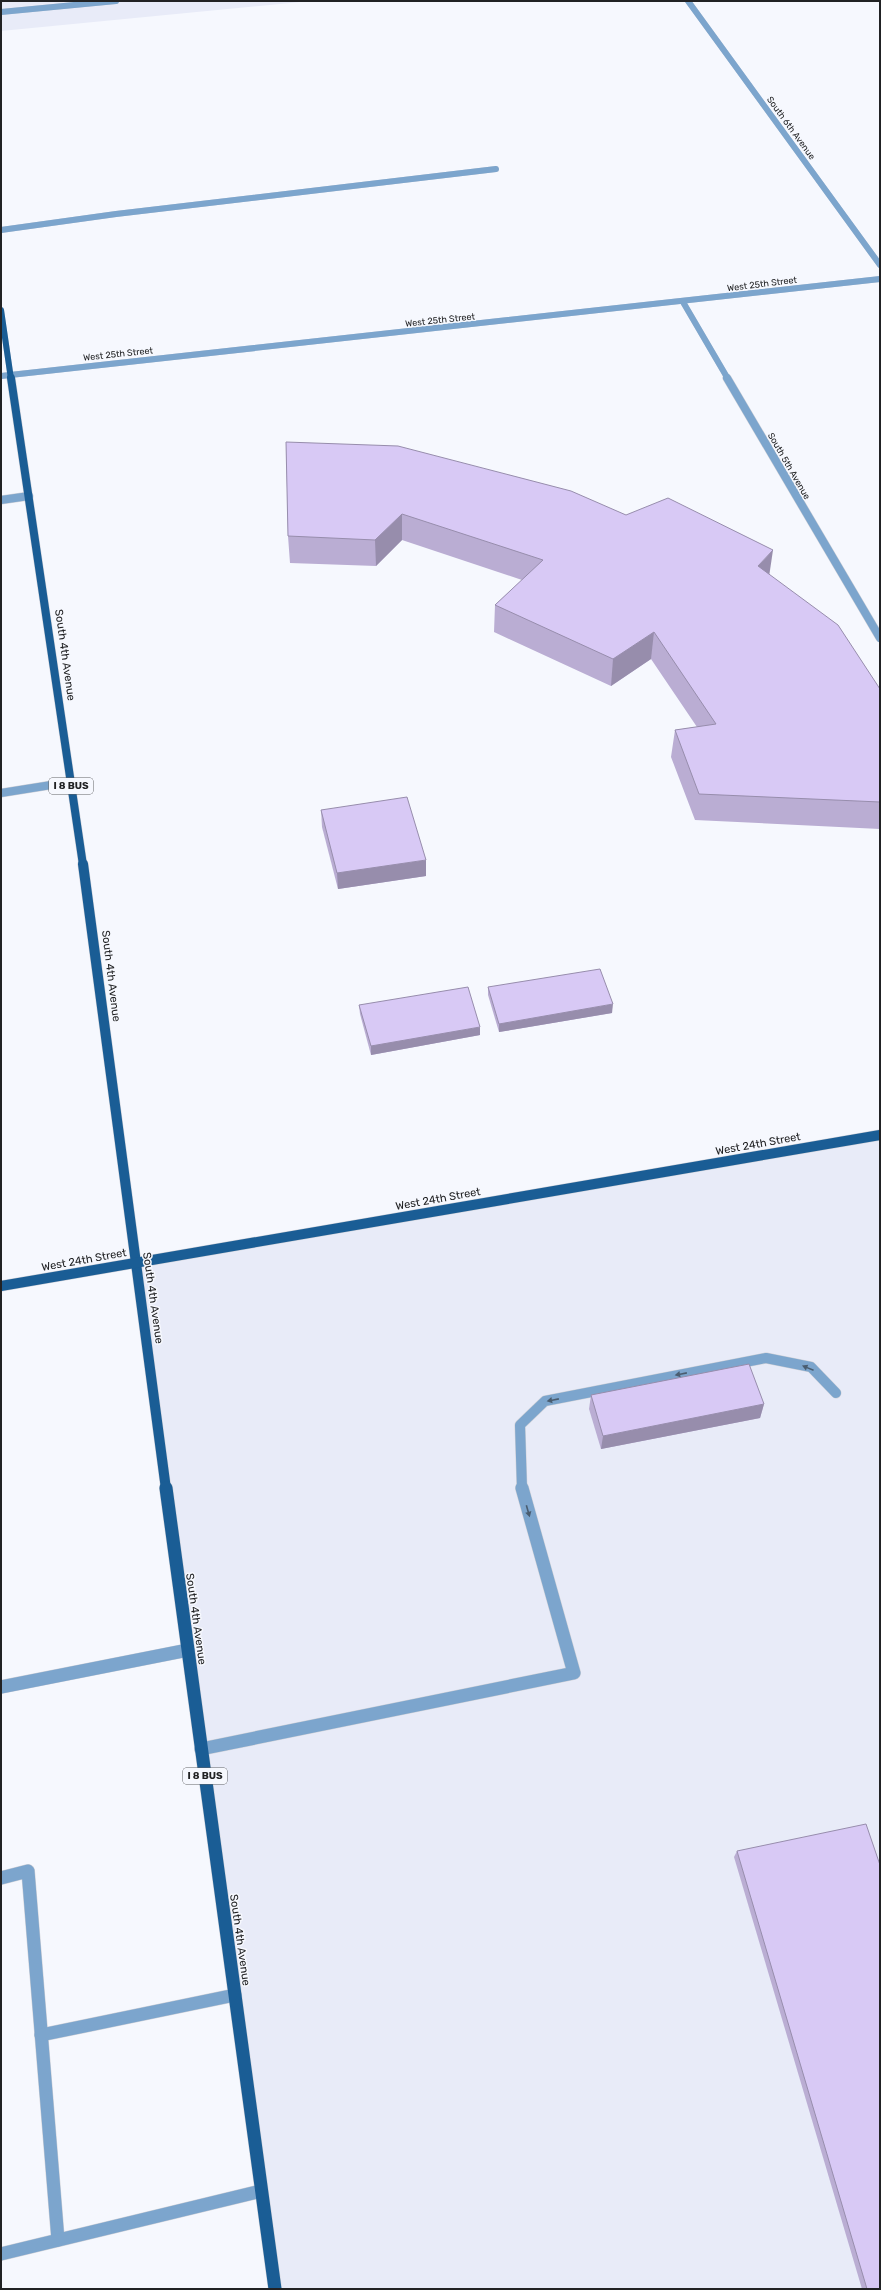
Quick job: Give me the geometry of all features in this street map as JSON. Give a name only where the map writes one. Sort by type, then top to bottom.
[{"type":"main road","name":"South 4th Avenue","points":[[1,310],[91,922],[135,1263],[275,2289]]},
{"type":"main road","name":"West 24th Street","points":[[1,1286],[880,1135]]},
{"type":"street","points":[[1,12],[82,2],[116,1]]},
{"type":"street","name":"South 6th Avenue","points":[[688,1],[880,265]]},
{"type":"street","points":[[1,230],[124,213],[496,169]]},
{"type":"street","name":"West 25th Street","points":[[1,376],[683,302],[880,279]]},
{"type":"street","name":"South 5th Avenue","points":[[683,302],[880,638]]},
{"type":"street","points":[[1,500],[29,496]]},
{"type":"street","points":[[1,792],[70,782]]},
{"type":"street","points":[[201,1749],[574,1673],[522,1490],[520,1425],[545,1401],[766,1358],[811,1367],[836,1393]]},
{"type":"street","points":[[1,1687],[188,1650]]},
{"type":"street","points":[[1,1878],[28,1871],[58,2240]]},
{"type":"street","points":[[41,2036],[234,1994]]},
{"type":"street","points":[[1,2254],[261,2191]]},
{"type":"shaded area","points":[[1,1],[311,1],[1,31]]},
{"type":"shaded area","points":[[880,1139],[880,2289],[279,2289],[135,1263]]},
{"type":"building","points":[[286,442],[398,446],[571,491],[626,515],[668,498],[773,550],[758,566],[838,625],[880,689],[880,802],[699,794],[675,730],[716,724],[654,632],[613,659],[495,605],[543,560],[402,514],[375,540],[288,536]]},
{"type":"building","points":[[407,797],[426,860],[337,873],[321,810]]},
{"type":"building","points":[[600,969],[613,1004],[499,1024],[488,987]]},
{"type":"building","points":[[468,987],[480,1027],[371,1046],[359,1005]]},
{"type":"building","points":[[749,1364],[764,1404],[603,1436],[591,1395]]},
{"type":"building","points":[[866,1824],[880,1865],[880,2289],[867,2289],[737,1851]]}]
